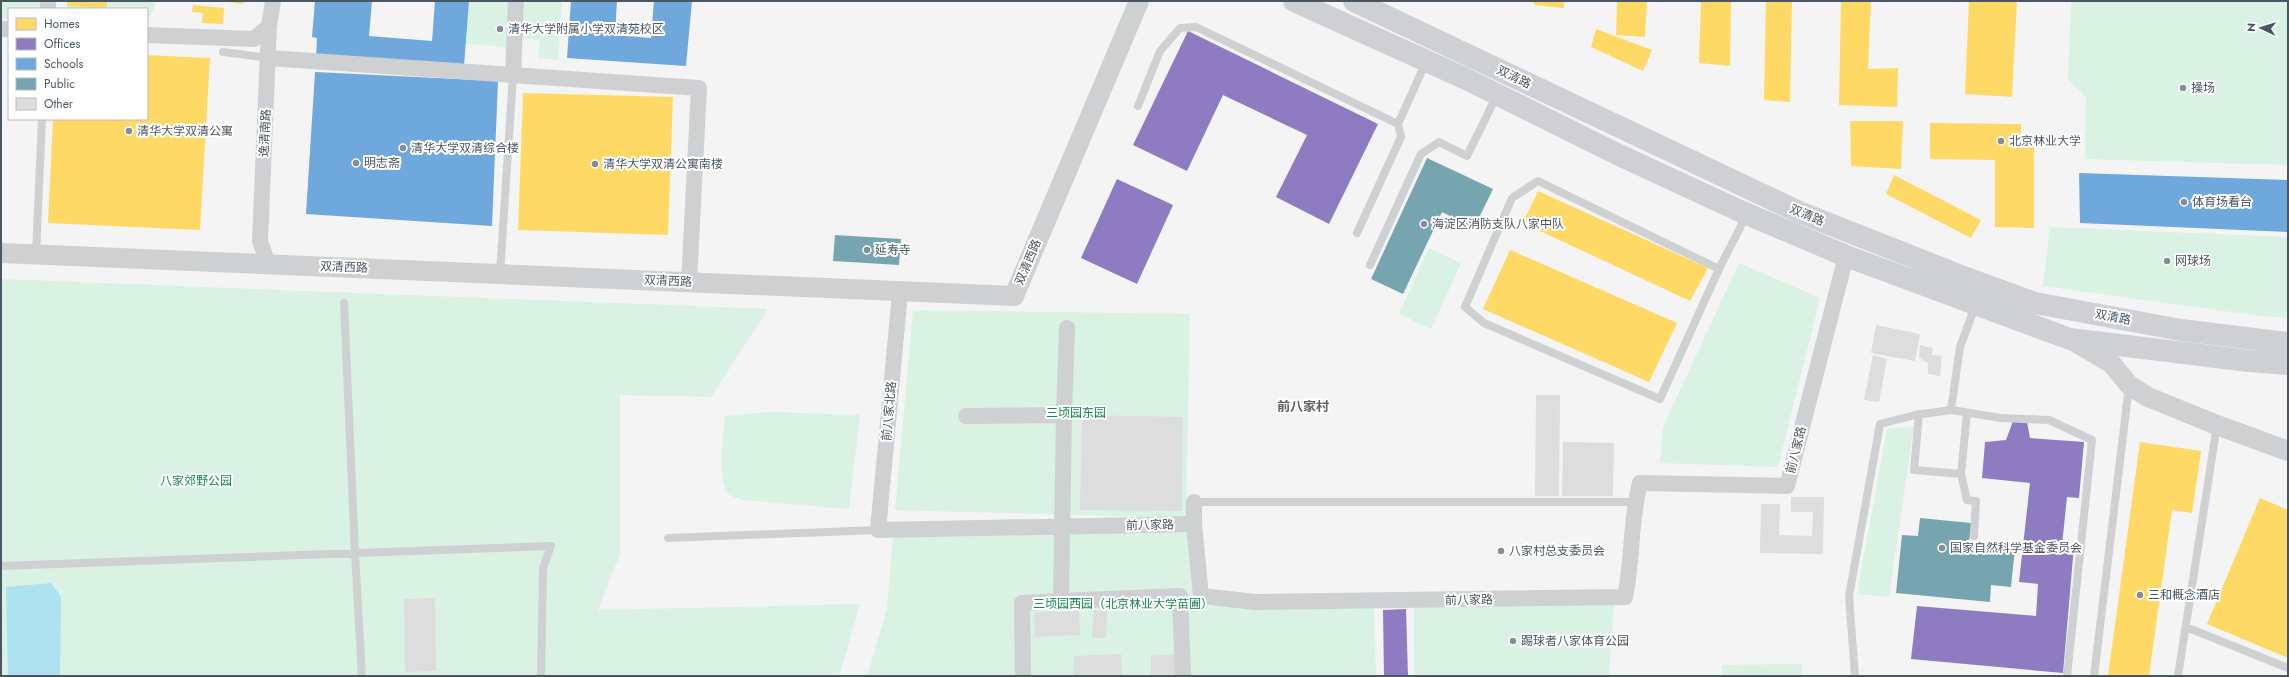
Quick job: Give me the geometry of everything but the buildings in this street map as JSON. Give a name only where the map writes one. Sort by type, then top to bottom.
[{"type":"main road","name":"双清路","points":[[1294,1],[1426,61],[1617,154],[1747,214],[1846,256],[1980,294],[2181,330],[2288,343]]},
{"type":"main road","name":"双清路","points":[[1354,1],[1799,212],[1980,294],[2070,340],[2249,361],[2288,364]]},
{"type":"street","name":"逸清南路","points":[[268,264],[260,241],[269,58],[269,26],[273,1]]},
{"type":"street","points":[[513,75],[516,1]]},
{"type":"street","name":"双清西路","points":[[1,253],[689,282],[900,293],[1014,296],[1139,1]]},
{"type":"street","points":[[148,35],[254,39],[269,26]]},
{"type":"street","points":[[269,58],[700,88],[689,282]]},
{"type":"street","name":"前八家路","points":[[878,530],[1194,524],[1201,596],[1255,602],[1625,597],[1630,573],[1635,502],[1640,483],[1787,486],[1846,256]]},
{"type":"street","name":"前八家北路","points":[[878,530],[900,293]]},
{"type":"street","points":[[1061,601],[1061,526],[1067,328]]},
{"type":"street","name":"双清路","points":[[2070,340],[2111,363],[2129,385],[2148,397],[2217,426],[2288,451]]},
{"type":"street","points":[[966,416],[1064,415]]},
{"type":"street","points":[[1194,502],[1194,524]]},
{"type":"street","points":[[1023,676],[1022,603],[1180,596],[1182,676]]},
{"type":"lane","points":[[1138,106],[1160,51],[1180,28],[1196,27],[1398,124]]},
{"type":"lane","points":[[223,52],[269,58]]},
{"type":"lane","points":[[1356,233],[1401,137],[1398,124],[1426,61]]},
{"type":"lane","points":[[500,274],[513,75]]},
{"type":"lane","points":[[1370,265],[1421,154],[1439,142],[1467,156],[1497,95]]},
{"type":"lane","points":[[36,255],[42,120]]},
{"type":"lane","points":[[1719,269],[1538,181],[1512,198],[1465,307],[1484,323],[1660,399],[1719,269],[1747,214]]},
{"type":"lane","points":[[1951,410],[1960,347],[1980,294]]},
{"type":"lane","points":[[344,303],[362,676]]},
{"type":"lane","points":[[2094,676],[2129,385]]},
{"type":"lane","points":[[1855,676],[1849,596],[1880,424],[1919,414],[1951,410],[2001,418],[2049,420],[2092,440],[2066,676]]},
{"type":"lane","points":[[1967,413],[1961,474],[1967,500],[1976,501],[1974,536]]},
{"type":"lane","points":[[1919,414],[1914,470],[1961,474]]},
{"type":"lane","points":[[2178,676],[2217,426]]},
{"type":"lane","points":[[1194,502],[1635,502]]},
{"type":"lane","points":[[668,538],[878,530]]},
{"type":"lane","points":[[1,566],[552,546],[543,568],[541,676]]},
{"type":"lane","points":[[2186,627],[2288,668]]},
{"type":"green space","points":[[1,1],[41,1],[41,8],[8,8],[8,19],[1,19]]},
{"type":"green space","points":[[107,1],[156,1],[148,20],[148,8],[106,8]]},
{"type":"green space","points":[[469,1],[512,1],[509,47],[466,44]]},
{"type":"green space","points":[[525,1],[562,1],[558,60],[538,58],[540,40],[522,38]]},
{"type":"green space","name":"操场","points":[[2071,1],[2288,1],[2288,165],[2085,159],[2086,97],[2068,80]]},
{"type":"green space","points":[[67,6],[93,8],[67,8]]},
{"type":"green space","name":"网球场","points":[[2050,227],[2288,237],[2288,318],[2260,316],[2043,286]]},
{"type":"green space","points":[[1429,248],[1461,263],[1431,329],[1399,314]]},
{"type":"green space","points":[[1739,263],[1820,298],[1778,467],[1660,463],[1663,427]]},
{"type":"green space","name":"八家郊野公园","points":[[1,279],[768,309],[711,397],[620,395],[620,554],[598,610],[860,604],[841,670],[838,676],[1,676]]},
{"type":"green space","name":"三顷园东园","points":[[913,310],[1190,314],[1186,518],[895,510]]},
{"type":"green space","points":[[771,412],[860,415],[849,509],[742,500],[727,494],[721,465],[725,416]]},
{"type":"green space","points":[[1914,426],[1889,597],[1857,594],[1887,429]]},
{"type":"green space","name":"三顷园西园（北京林业大学苗圃）","points":[[1191,531],[1196,606],[1374,606],[1376,676],[867,676],[887,609],[893,537]]},
{"type":"green space","name":"踢球者八家体育公园","points":[[1414,605],[1614,605],[1609,676],[1414,676]]},
{"type":"green space","points":[[1802,664],[1802,676],[1722,676],[1722,665]]},
{"type":"water","points":[[51,583],[61,597],[60,676],[8,676],[6,587]]},
{"type":"place","name":"清华大学附属小学双清苑校区","points":[[500,29]]},
{"type":"place","name":"操场","points":[[2183,88]]},
{"type":"place","name":"清华大学双清公寓","points":[[129,131]]},
{"type":"place","name":"北京林业大学","points":[[2001,141]]},
{"type":"place","name":"清华大学双清综合楼","points":[[403,148]]},
{"type":"place","name":"明志斋","points":[[356,163]]},
{"type":"place","name":"清华大学双清公寓南楼","points":[[595,164]]},
{"type":"place","name":"体育场看台","points":[[2184,202]]},
{"type":"place","name":"海淀区消防支队八家中队","points":[[1424,224]]},
{"type":"place","name":"延寿寺","points":[[867,250]]},
{"type":"place","name":"网球场","points":[[2167,261]]},
{"type":"place","name":"国家自然科学基金委员会","points":[[1942,548]]},
{"type":"place","name":"八家村总支委员会","points":[[1501,551]]},
{"type":"place","name":"三和概念酒店","points":[[2140,595]]},
{"type":"place","name":"踢球者八家体育公园","points":[[1513,641]]},
{"type":"district","name":"前八家村","points":[[1303,406]]}]
